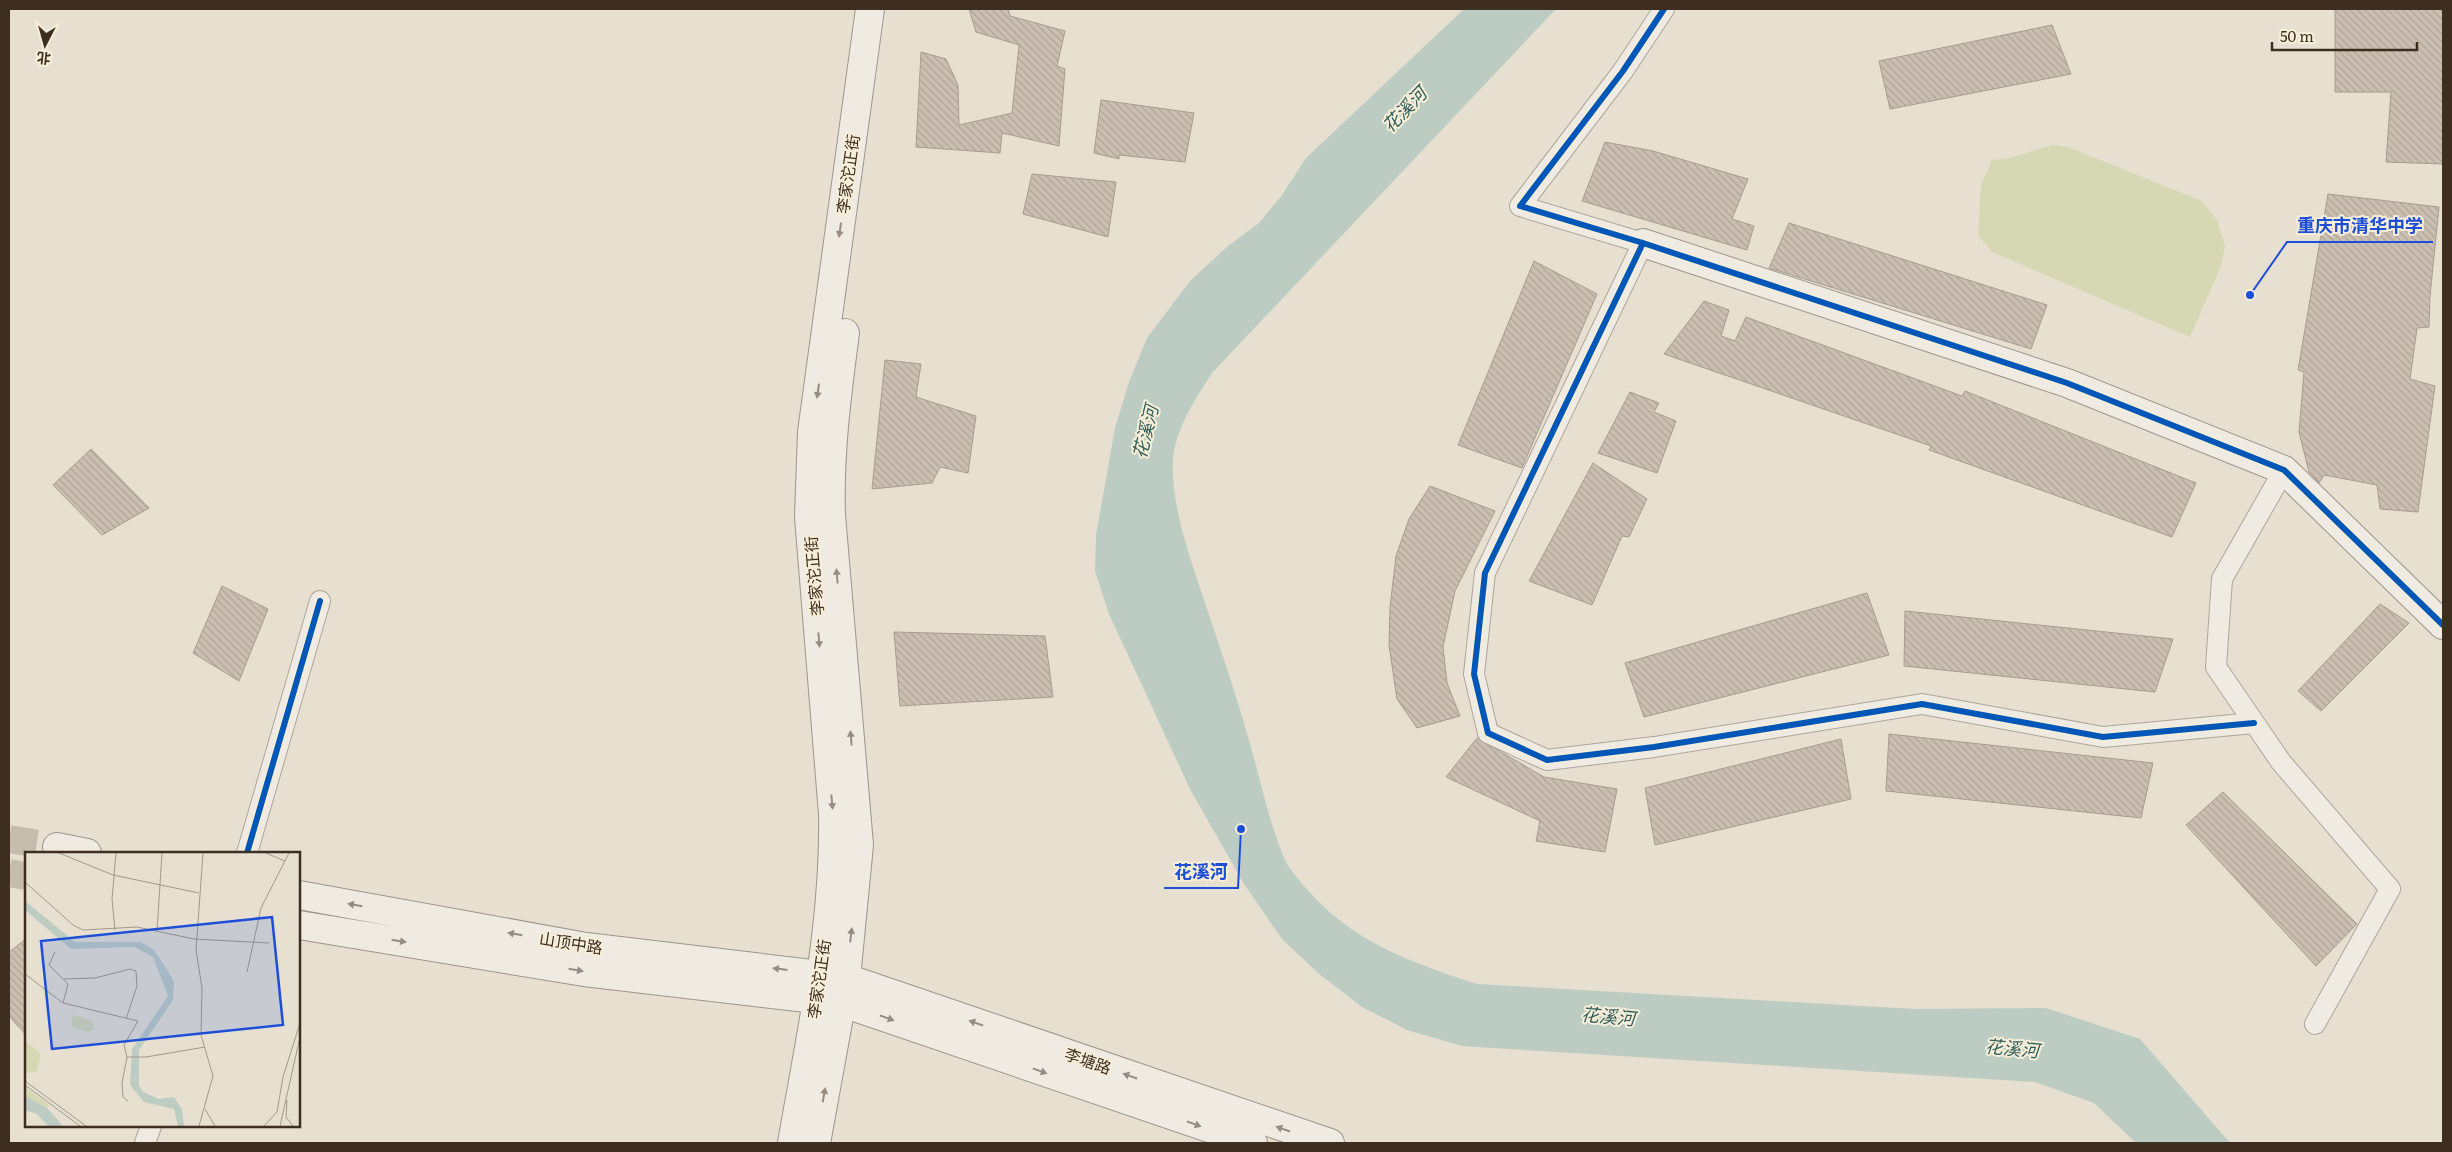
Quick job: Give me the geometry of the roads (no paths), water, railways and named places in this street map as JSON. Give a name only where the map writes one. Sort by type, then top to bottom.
[{"type":"main road","name":"李家沱正街","points":[[816,1143],[831,988],[833,814],[809,517],[809,478],[812,432],[870,9]]},
{"type":"main road","name":"李家沱正街","points":[[792,1143],[857,884],[859,845],[831,515],[830,473],[833,428],[886,9]]},
{"type":"main road","points":[[1643,243],[2067,382],[2284,470],[2443,625]]},
{"type":"main road","points":[[57,847],[82,852]]},
{"type":"main road","name":"山顶中路","points":[[300,895],[586,947],[831,988]]},
{"type":"main road","name":"山顶中路","points":[[300,925],[584,972],[831,988]]},
{"type":"main road","name":"李塘路","points":[[831,988],[1221,1139],[1253,1143]]},
{"type":"main road","name":"李塘路","points":[[831,988],[1330,1143]]},
{"type":"street","points":[[1664,9],[1623,71],[1520,206],[1643,243],[1484,573],[1474,674],[1488,733],[1547,760],[1654,747],[1922,704],[2102,737],[2254,723]]},
{"type":"street","points":[[2284,470],[2222,579],[2216,667],[2281,762],[2390,889],[2315,1024]]},
{"type":"street","points":[[247,852],[320,601]]},
{"type":"street","points":[[145,1143],[151,1127]]},
{"type":"water","points":[[1464,9],[1556,9],[1212,373],[1184,422],[1175,448],[1173,461],[1174,490],[1182,530],[1254,756],[1274,830],[1289,867],[1308,891],[1329,911],[1350,928],[1372,942],[1421,965],[1477,984],[1915,1009],[2046,1008],[2140,1039],[2230,1143],[2136,1143],[2094,1103],[2035,1082],[1462,1046],[1407,1030],[1362,1007],[1318,973],[1282,939],[1244,884],[1190,789],[1109,614],[1095,571],[1096,535],[1115,428],[1129,382],[1147,338],[1190,281],[1228,246],[1259,223],[1282,195],[1306,158]]},
{"type":"tunnel","points":[[9,839],[57,847]]},
{"type":"tunnel","points":[[9,873],[25,876]]},
{"type":"place","name":"重庆市清华中学","points":[[2250,295]]},
{"type":"place","name":"花溪河","points":[[1241,829]]}]
